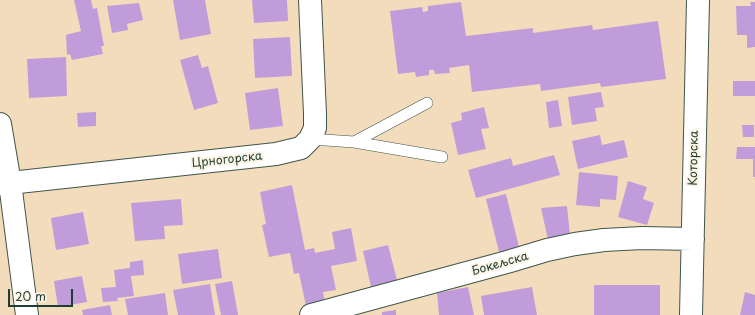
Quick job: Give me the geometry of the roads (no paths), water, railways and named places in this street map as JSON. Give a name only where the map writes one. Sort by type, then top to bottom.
[{"type":"street","points":[[310,0],[315,128],[310,139]]},
{"type":"street","name":"Которска","points":[[691,315],[698,0]]},
{"type":"street","points":[[0,124],[5,183],[27,315]]},
{"type":"street","name":"Црногорска","points":[[5,183],[276,154],[301,148],[310,139]]},
{"type":"street","name":"Бокељска","points":[[311,315],[547,250],[575,244],[604,240],[642,238],[693,238]]},
{"type":"lane","points":[[354,142],[427,103]]},
{"type":"lane","points":[[310,139],[354,142],[442,157]]}]
